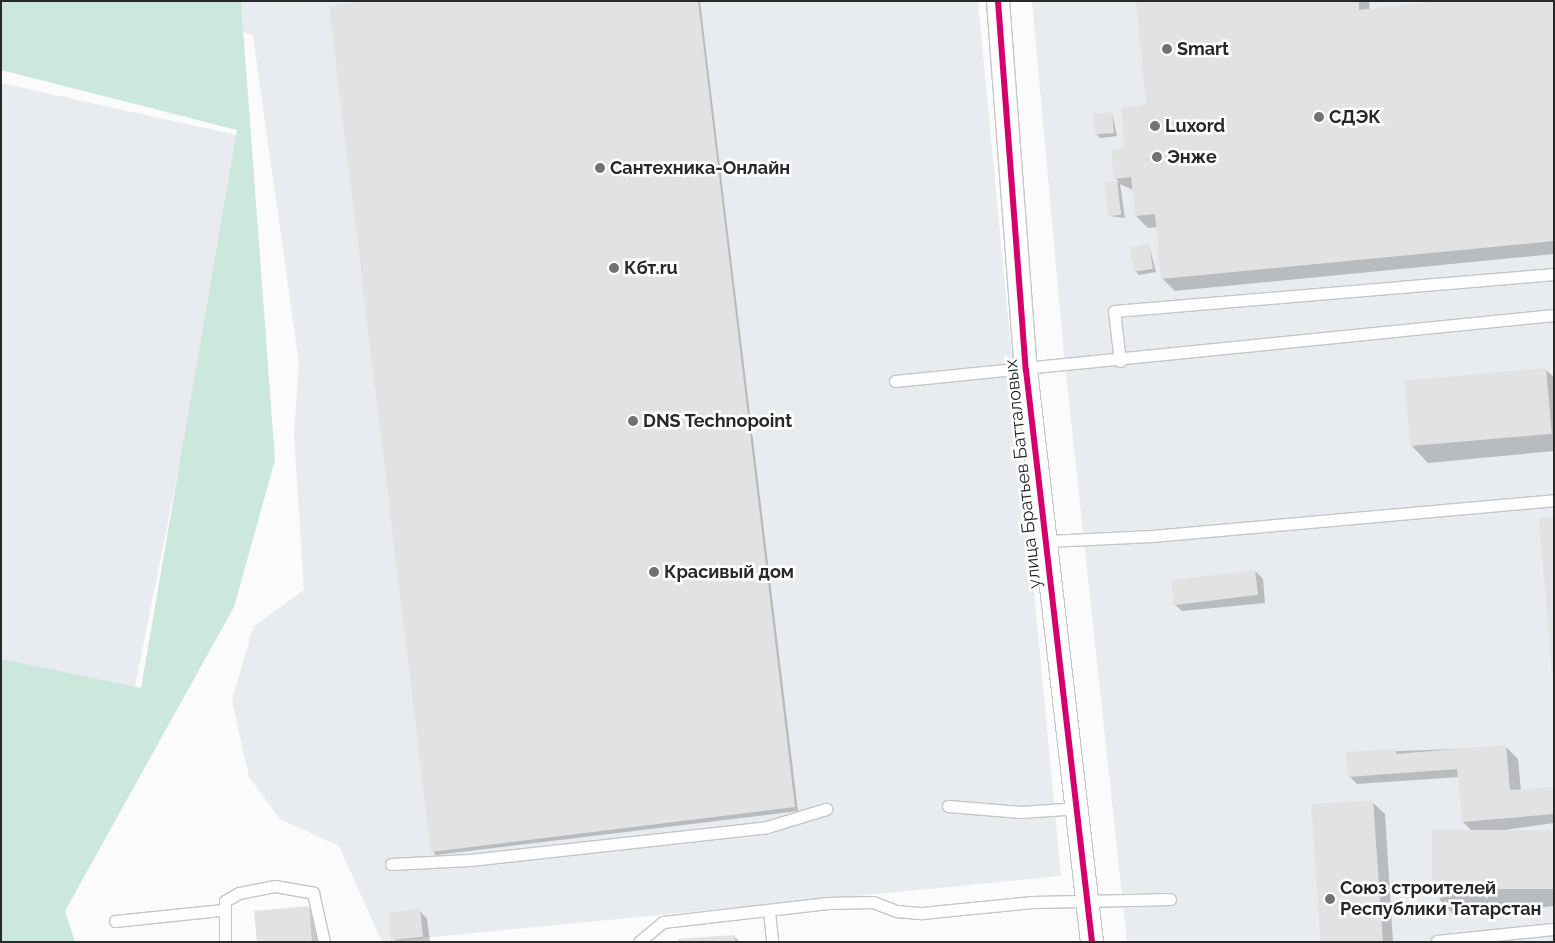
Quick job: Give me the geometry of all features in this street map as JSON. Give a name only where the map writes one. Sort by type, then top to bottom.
[{"type":"street","name":"улица Братьев Батталовых","points":[[998,1],[1026,370],[1048,541],[1092,942]]},
{"type":"lane","points":[[1120,361],[1114,312],[1554,274]]},
{"type":"lane","points":[[895,381],[1120,361],[1554,315]]},
{"type":"lane","points":[[1048,541],[1152,536],[1554,500]]},
{"type":"lane","points":[[948,806],[1021,812],[1078,808]]},
{"type":"lane","points":[[391,864],[470,860],[767,827],[826,809]]},
{"type":"lane","points":[[225,942],[222,910],[225,901],[240,893],[275,886],[313,893],[324,942]]},
{"type":"lane","points":[[639,942],[663,922],[874,902],[898,911],[922,913],[1087,901],[1170,899]]},
{"type":"lane","points":[[115,921],[222,910]]},
{"type":"lane","points":[[769,911],[772,942]]},
{"type":"lane","points":[[1438,941],[1554,929]]},
{"type":"shaded area","points":[[220,1],[978,1],[1061,876],[382,942],[339,846],[280,819],[249,777],[232,701],[253,627],[304,590],[294,434],[299,364],[253,36],[221,23]]},
{"type":"shaded area","points":[[1032,1],[1554,1],[1554,942],[1127,942],[1064,355]]},
{"type":"shaded area","points":[[1,83],[245,137],[133,696],[1,668]]},
{"type":"green space","points":[[1,1],[241,1],[275,460],[234,607],[65,911],[75,942],[1,942],[1,659],[141,688],[237,130],[1,70]]},
{"type":"building","points":[[366,1],[698,1],[795,807],[431,852],[329,6]]},
{"type":"building","points":[[1136,1],[1359,1],[1359,10],[1441,1],[1554,1],[1554,241],[1161,279],[1155,214],[1135,216],[1131,177],[1114,179],[1111,150],[1125,148],[1121,108],[1146,105]]},
{"type":"building","points":[[1112,112],[1114,133],[1095,135],[1093,114]]},
{"type":"building","points":[[1117,181],[1121,215],[1108,216],[1104,183]]},
{"type":"building","points":[[1149,244],[1153,269],[1134,272],[1130,247]]},
{"type":"building","points":[[1546,368],[1552,434],[1410,446],[1405,380]]},
{"type":"building","points":[[1554,517],[1554,673],[1552,673],[1539,518]]},
{"type":"building","points":[[1255,570],[1258,595],[1174,605],[1171,580]]},
{"type":"building","points":[[1506,745],[1510,790],[1554,787],[1554,814],[1462,822],[1457,769],[1348,777],[1346,752],[1396,749],[1396,754]]},
{"type":"building","points":[[1373,800],[1383,942],[1321,942],[1311,804]]},
{"type":"building","points":[[1432,830],[1554,830],[1554,889],[1432,889]]},
{"type":"building","points":[[309,906],[312,942],[257,942],[254,911]]},
{"type":"building","points":[[420,909],[423,937],[391,940],[388,912]]},
{"type":"building","points":[[734,935],[735,942],[678,942],[678,939]]},
{"type":"cycle path","points":[[998,1],[1026,370],[1092,942]]},
{"type":"place","name":"Smart","points":[[1167,49]]},
{"type":"place","name":"СДЭК","points":[[1319,117]]},
{"type":"place","name":"Luxord","points":[[1155,126]]},
{"type":"place","name":"Энже","points":[[1157,157]]},
{"type":"place","name":"Сантехника-Онлайн","points":[[600,168]]},
{"type":"place","name":"Кбт.ru","points":[[614,268]]},
{"type":"place","name":"DNS Technopoint","points":[[633,421]]},
{"type":"place","name":"Красивый дом","points":[[654,572]]},
{"type":"place","name":"Союз строителей Республики Татарстан","points":[[1330,899]]}]
